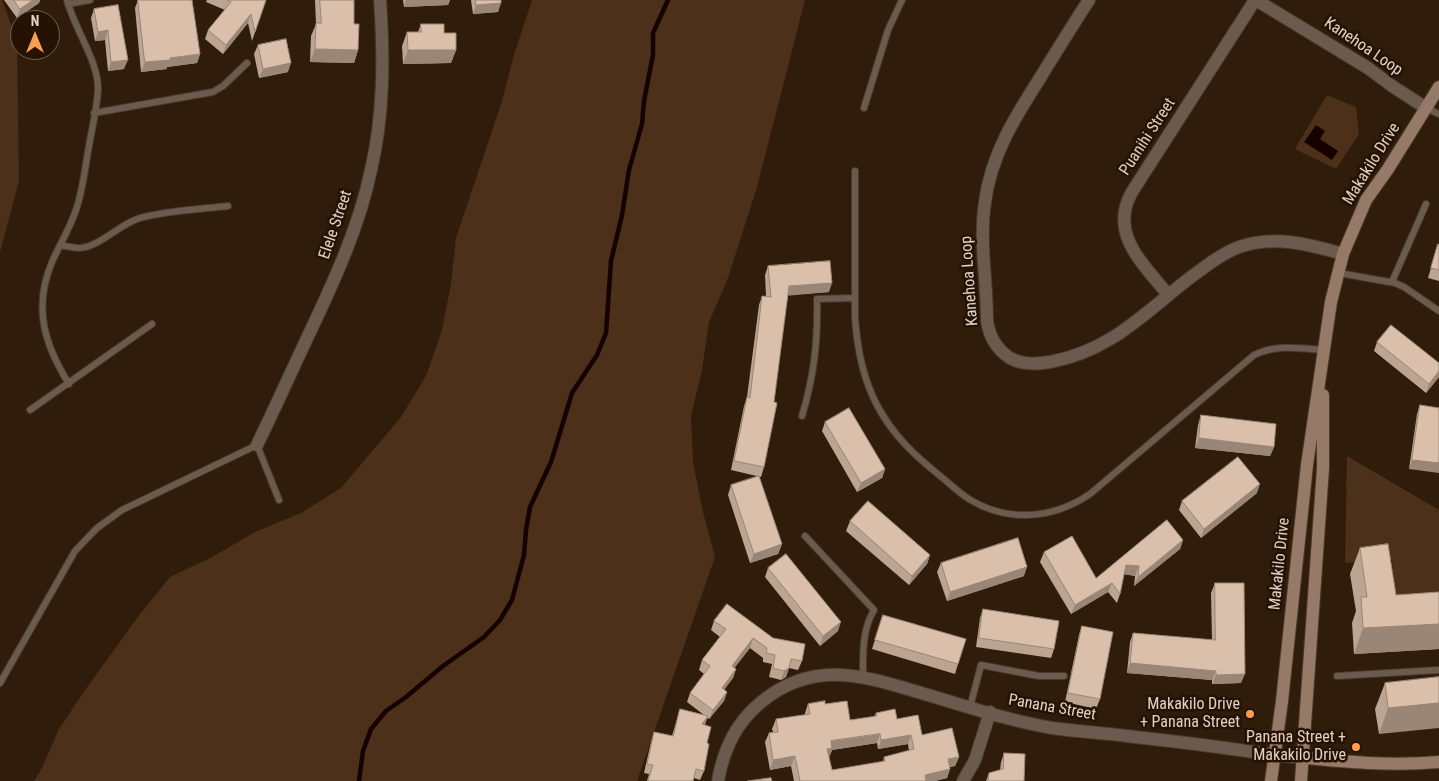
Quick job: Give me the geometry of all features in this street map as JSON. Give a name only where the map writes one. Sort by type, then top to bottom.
[{"type":"main road","name":"Makakilo Drive","points":[[1271,781],[1282,701],[1307,465],[1331,302],[1343,254],[1366,200],[1388,169],[1439,87]]},
{"type":"main road","name":"Makakilo Drive","points":[[1301,781],[1323,468],[1323,350]]},
{"type":"main road","name":"Panana Street","points":[[1274,755],[1371,764],[1407,765],[1439,762]]},
{"type":"street","name":"Elele Street","points":[[257,445],[331,288],[355,230],[372,169],[381,107],[384,44],[380,0]]},
{"type":"street","name":"Kanehoa Loop","points":[[1088,0],[1011,124],[999,149],[990,175],[982,228],[989,331],[1000,349],[1018,361],[1034,364],[1062,360],[1096,348],[1126,330],[1168,295],[1215,260],[1240,247],[1253,243],[1267,241],[1294,242],[1343,254]]},
{"type":"street","name":"Kanehoa Loop","points":[[1256,0],[1368,68],[1426,108]]},
{"type":"street","name":"Puanihi Street","points":[[1168,295],[1128,242],[1124,225],[1125,208],[1132,192],[1256,0]]},
{"type":"street","name":"Panana Street","points":[[718,781],[724,756],[736,730],[755,708],[766,698],[791,684],[834,674],[862,676],[1052,728],[1274,755]]},
{"type":"street","points":[[963,781],[975,760],[990,712]]},
{"type":"lane","points":[[69,384],[48,346],[42,316],[44,285],[48,272],[74,217],[80,198],[98,90],[92,61],[76,28],[67,2],[90,0]]},
{"type":"lane","points":[[864,108],[888,30],[902,0]]},
{"type":"lane","points":[[94,113],[213,92],[247,63]]},
{"type":"lane","points":[[1426,108],[1439,114]]},
{"type":"lane","points":[[855,171],[856,340],[860,362],[867,383],[876,404],[888,423],[917,458],[967,498],[990,510],[1016,515],[1036,515],[1055,512],[1079,502],[1254,355],[1269,349],[1284,347],[1323,350]]},
{"type":"lane","points":[[1392,282],[1426,204]]},
{"type":"lane","points":[[60,244],[76,248],[85,247],[94,244],[125,224],[141,218],[228,206]]},
{"type":"lane","points":[[1339,272],[1404,286],[1439,311]]},
{"type":"lane","points":[[802,416],[816,358],[818,329],[817,299],[855,298]]},
{"type":"lane","points":[[30,410],[152,324]]},
{"type":"lane","points":[[0,683],[67,564],[80,545],[96,528],[122,510],[257,445],[279,500]]},
{"type":"lane","points":[[804,536],[874,610],[870,616],[864,640],[862,676]]},
{"type":"lane","points":[[970,707],[981,665],[1039,676],[1064,676]]},
{"type":"lane","points":[[1337,676],[1439,670]]},
{"type":"shaded area","points":[[0,0],[2,0],[10,22],[10,60],[17,60],[19,181],[0,252]]},
{"type":"shaded area","points":[[532,0],[805,0],[757,187],[728,278],[709,322],[702,370],[691,416],[693,462],[702,508],[715,557],[637,781],[34,781],[41,770],[59,729],[85,690],[140,614],[170,577],[212,557],[255,532],[301,513],[341,488],[401,417],[426,376],[442,330],[451,284],[456,238],[502,101],[514,55]]},
{"type":"shaded area","points":[[1327,95],[1356,107],[1359,134],[1336,169],[1295,149]]},
{"type":"shaded area","points":[[1316,125],[1325,131],[1320,139],[1338,151],[1332,160],[1304,142]]},
{"type":"shaded area","points":[[1347,456],[1439,510],[1439,595],[1395,603],[1392,560],[1345,563]]},
{"type":"building","points":[[14,0],[33,0],[20,9]]},
{"type":"building","points":[[138,0],[192,0],[200,54],[170,58],[170,60],[145,62]]},
{"type":"building","points":[[227,0],[266,0],[255,32],[251,14],[226,45],[208,30],[231,2]]},
{"type":"building","points":[[320,0],[354,0],[354,24],[359,24],[358,50],[315,49],[316,23],[321,23]]},
{"type":"building","points":[[476,0],[501,0],[501,3],[476,5]]},
{"type":"building","points":[[118,5],[128,60],[111,62],[108,30],[98,32],[94,9]]},
{"type":"building","points":[[421,24],[444,24],[444,33],[456,33],[456,50],[408,50],[407,32],[421,32]]},
{"type":"building","points":[[286,39],[291,63],[263,69],[258,45]]},
{"type":"building","points":[[1439,245],[1439,270],[1431,268]]},
{"type":"building","points":[[830,261],[832,283],[789,286],[774,402],[777,403],[764,467],[734,461],[747,397],[750,398],[762,296],[771,297],[768,266]]},
{"type":"building","points":[[1391,325],[1439,363],[1439,371],[1429,384],[1377,342]]},
{"type":"building","points":[[1420,405],[1439,408],[1439,463],[1412,460]]},
{"type":"building","points":[[849,408],[885,469],[861,483],[825,422]]},
{"type":"building","points":[[1201,415],[1276,424],[1274,447],[1199,438]]},
{"type":"building","points":[[1238,457],[1260,484],[1204,529],[1182,501]]},
{"type":"building","points":[[759,476],[782,544],[754,554],[731,485]]},
{"type":"building","points":[[868,501],[930,555],[912,576],[850,521]]},
{"type":"building","points":[[1167,520],[1183,540],[1138,577],[1139,566],[1126,565],[1120,594],[1112,583],[1075,605],[1044,552],[1072,536],[1096,578]]},
{"type":"building","points":[[1018,538],[1027,567],[950,592],[941,563]]},
{"type":"building","points":[[1388,544],[1396,595],[1439,592],[1439,624],[1363,628],[1361,597],[1367,597],[1360,548]]},
{"type":"building","points":[[786,554],[841,622],[823,636],[768,568]]},
{"type":"building","points":[[1215,583],[1244,583],[1245,674],[1216,675],[1216,671],[1130,663],[1133,633],[1215,640]]},
{"type":"building","points":[[727,604],[773,638],[805,644],[802,661],[791,659],[789,668],[784,671],[773,668],[775,655],[766,653],[767,648],[753,638],[732,666],[736,669],[722,688],[727,692],[713,710],[690,693],[710,666],[702,660],[726,629],[714,621]]},
{"type":"building","points":[[983,609],[1059,621],[1054,649],[979,638]]},
{"type":"building","points":[[883,615],[966,639],[958,664],[875,640]]},
{"type":"building","points":[[1082,626],[1113,632],[1100,699],[1068,693]]},
{"type":"building","points":[[1439,677],[1439,703],[1388,708],[1385,683]]},
{"type":"building","points":[[825,701],[825,704],[847,701],[850,720],[877,716],[876,713],[895,709],[897,719],[918,715],[922,735],[952,728],[959,757],[948,759],[950,769],[925,775],[926,781],[800,781],[795,756],[773,760],[769,733],[778,732],[776,719],[810,714],[808,704]],"holes":[[[880,734],[881,740],[911,735],[914,749],[884,757],[885,761],[832,770],[827,749],[832,748],[831,741]]]},
{"type":"building","points":[[680,709],[708,716],[702,724],[711,727],[704,771],[696,769],[693,781],[648,781],[653,765],[647,764],[654,732],[673,736]]},
{"type":"building","points":[[1004,753],[1025,754],[1024,781],[988,781],[989,773],[1003,769]]},
{"type":"building","points":[[771,778],[772,781],[748,781]]},
{"type":"waterway","points":[[359,781],[363,751],[371,729],[386,711],[443,666],[484,637],[500,620],[512,600],[524,555],[530,507],[551,462],[572,393],[597,355],[606,333],[611,261],[622,215],[629,170],[642,124],[644,101],[653,55],[653,33],[668,0]]},
{"type":"place","name":"Makakilo Drive + Panana Street","points":[[1250,714]]},
{"type":"place","name":"Panana Street + Makakilo Drive","points":[[1356,747]]}]
